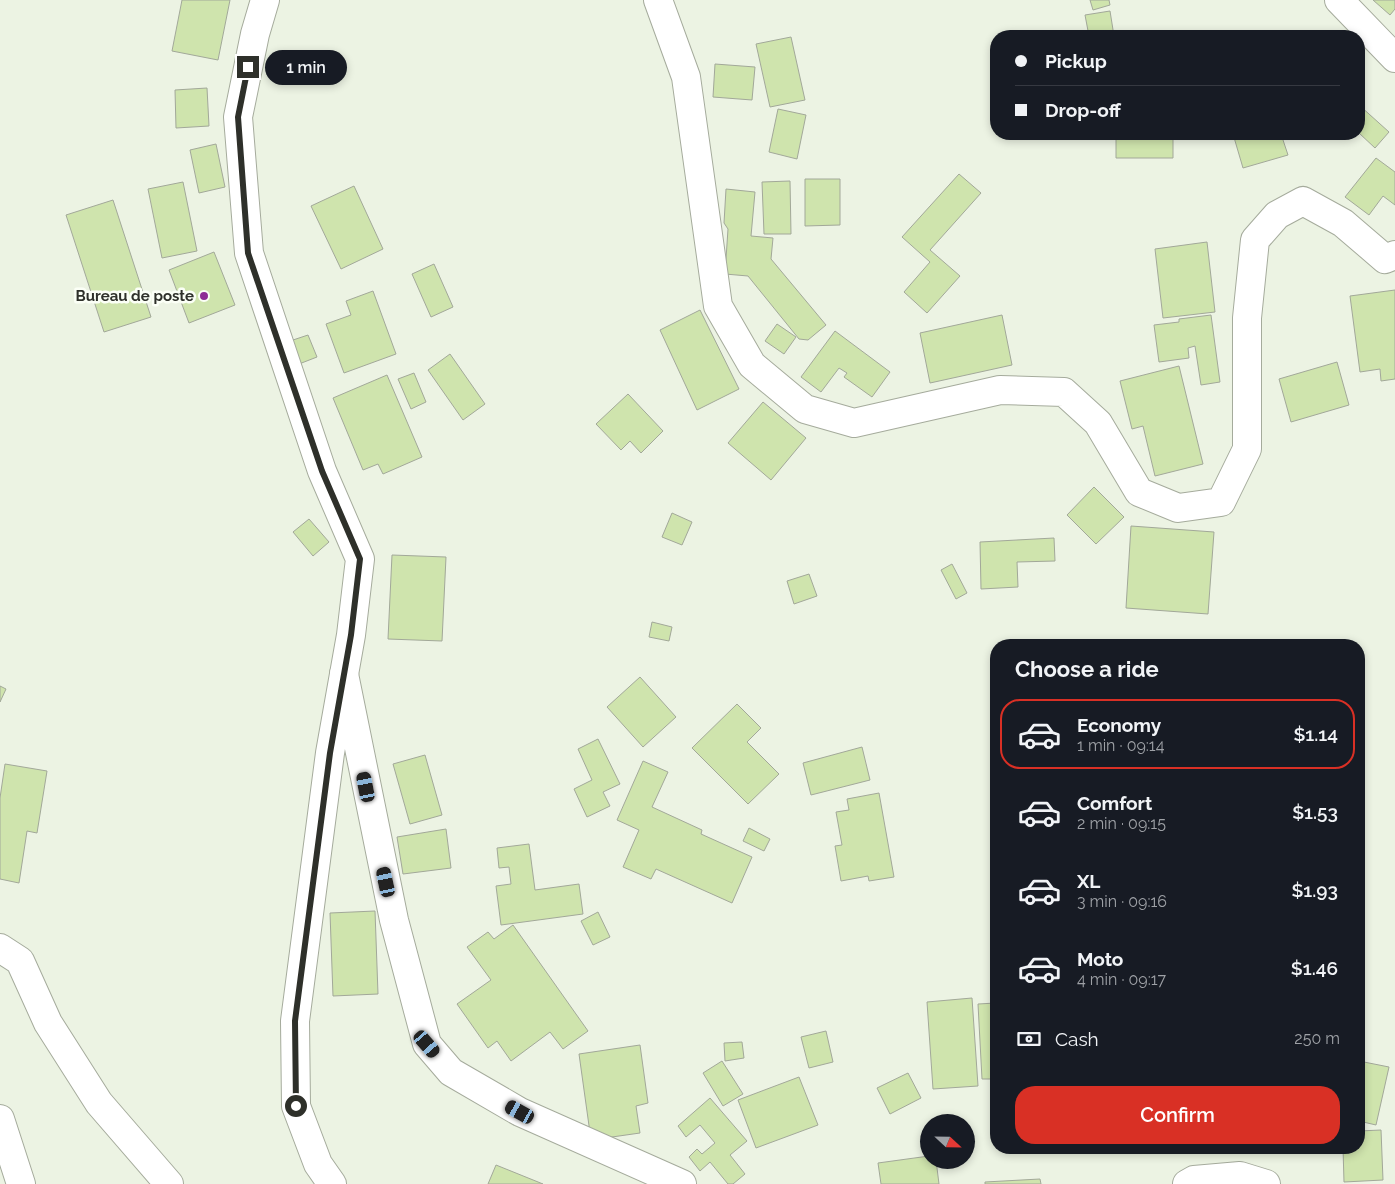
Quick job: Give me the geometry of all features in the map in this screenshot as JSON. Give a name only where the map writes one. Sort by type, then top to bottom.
[{"type":"street","points":[[266,0],[255,34],[238,117],[248,253],[322,471],[360,559],[344,673],[330,753],[295,1021],[296,1106],[318,1164],[332,1184]]},
{"type":"street","points":[[658,0],[686,77],[718,306],[752,365],[805,409],[854,423],[1000,390],[1064,392],[1098,423],[1139,492],[1178,508],[1220,502],[1247,449],[1247,318],[1255,240],[1277,216],[1303,201],[1343,223],[1385,259],[1395,256]]},
{"type":"street","points":[[1339,0],[1395,58]]},
{"type":"street","points":[[344,673],[394,920],[427,1044],[451,1072],[520,1112],[682,1184]]},
{"type":"street","points":[[0,948],[20,961],[48,1023],[99,1103],[169,1184]]},
{"type":"street","points":[[0,1119],[20,1184]]},
{"type":"street","points":[[1187,1184],[1194,1180],[1240,1176],[1266,1184]]},
{"type":"building","points":[[182,0],[230,0],[218,60],[172,51]]},
{"type":"building","points":[[1090,0],[1109,0],[1110,5],[1093,10]]},
{"type":"building","points":[[1373,0],[1395,0],[1395,9],[1390,15]]},
{"type":"building","points":[[1110,11],[1113,30],[1088,30],[1085,15]]},
{"type":"building","points":[[791,37],[805,100],[770,107],[756,44]]},
{"type":"building","points":[[715,64],[755,67],[752,100],[713,97]]},
{"type":"building","points":[[207,88],[209,126],[176,128],[175,90]]},
{"type":"building","points":[[778,109],[806,115],[797,159],[769,152]]},
{"type":"building","points":[[1365,110],[1389,132],[1375,148],[1365,139]]},
{"type":"building","points":[[1116,140],[1173,140],[1173,158],[1116,158]]},
{"type":"building","points":[[1235,140],[1283,140],[1288,155],[1243,168]]},
{"type":"building","points":[[216,144],[225,187],[199,193],[190,150]]},
{"type":"building","points":[[1376,158],[1395,172],[1395,205],[1383,196],[1369,215],[1345,197]]},
{"type":"building","points":[[959,174],[981,193],[930,250],[960,276],[927,313],[904,292],[930,262],[902,237]]},
{"type":"building","points":[[805,179],[840,179],[840,225],[805,226]]},
{"type":"building","points":[[790,181],[791,234],[764,234],[762,182]]},
{"type":"building","points":[[183,182],[197,251],[162,258],[148,189]]},
{"type":"building","points":[[354,186],[383,249],[341,269],[311,206]]},
{"type":"building","points":[[726,189],[755,192],[751,236],[773,238],[771,259],[826,325],[808,340],[799,339],[748,276],[725,274],[728,229],[724,223]]},
{"type":"building","points":[[113,200],[151,317],[104,332],[66,215]]},
{"type":"building","points":[[1207,242],[1215,312],[1163,318],[1155,249]]},
{"type":"building","points":[[214,252],[235,305],[189,323],[169,270]]},
{"type":"building","points":[[434,264],[453,307],[431,317],[412,274]]},
{"type":"building","points":[[1395,290],[1395,379],[1381,381],[1380,369],[1360,372],[1350,296]]},
{"type":"building","points":[[373,291],[396,354],[344,373],[326,324],[351,315],[346,301]]},
{"type":"building","points":[[700,310],[739,389],[697,410],[660,330]]},
{"type":"building","points":[[1002,315],[1012,365],[930,383],[920,333]]},
{"type":"building","points":[[1211,315],[1220,382],[1201,385],[1195,346],[1188,348],[1189,358],[1159,362],[1154,325],[1179,322],[1179,319]]},
{"type":"building","points":[[777,324],[796,337],[784,354],[765,341]]},
{"type":"building","points":[[835,331],[890,372],[872,397],[844,377],[847,373],[839,368],[821,392],[801,377]]},
{"type":"building","points":[[308,335],[317,357],[299,364],[290,341]]},
{"type":"building","points":[[450,354],[485,404],[463,420],[428,370]]},
{"type":"building","points":[[1337,362],[1349,405],[1291,422],[1279,379]]},
{"type":"building","points":[[1179,366],[1203,464],[1155,476],[1143,426],[1132,429],[1120,381]]},
{"type":"building","points":[[414,373],[426,402],[411,409],[398,379]]},
{"type":"building","points":[[387,375],[422,457],[383,474],[378,464],[363,470],[333,398]]},
{"type":"building","points":[[628,394],[663,431],[641,453],[630,441],[621,450],[596,424]]},
{"type":"building","points":[[763,402],[806,438],[771,480],[728,443]]},
{"type":"building","points":[[1094,487],[1124,517],[1096,544],[1067,515]]},
{"type":"building","points":[[672,513],[692,522],[682,545],[662,537]]},
{"type":"building","points":[[309,519],[329,542],[313,556],[293,532]]},
{"type":"building","points":[[1131,526],[1214,532],[1208,614],[1126,608]]},
{"type":"building","points":[[1054,538],[1055,561],[1017,562],[1018,587],[981,589],[980,542]]},
{"type":"building","points":[[392,555],[446,557],[442,641],[388,639]]},
{"type":"building","points":[[952,564],[967,593],[956,599],[941,570]]},
{"type":"building","points":[[809,574],[817,596],[794,604],[787,581]]},
{"type":"building","points":[[652,622],[672,627],[669,641],[649,637]]},
{"type":"building","points":[[640,677],[676,717],[643,747],[607,707]]},
{"type":"building","points":[[0,686],[6,689],[0,702]]},
{"type":"building","points":[[737,704],[761,728],[747,742],[779,774],[748,804],[692,748]]},
{"type":"building","points":[[598,739],[620,784],[603,792],[610,806],[587,817],[574,789],[592,780],[578,749]]},
{"type":"building","points":[[862,747],[870,780],[811,795],[803,763]]},
{"type":"building","points":[[425,755],[442,815],[410,824],[393,764]]},
{"type":"building","points":[[643,761],[668,772],[652,807],[702,830],[701,834],[752,857],[732,903],[656,869],[651,879],[623,867],[639,830],[617,820]]},
{"type":"building","points":[[5,764],[47,771],[37,833],[27,831],[19,883],[0,879],[0,798]]},
{"type":"building","points":[[879,793],[894,877],[869,881],[868,876],[841,881],[835,846],[842,845],[836,812],[849,810],[847,799]]},
{"type":"building","points":[[749,828],[770,839],[764,851],[743,841]]},
{"type":"building","points":[[446,829],[451,868],[403,874],[397,837]]},
{"type":"building","points":[[529,844],[535,890],[579,884],[583,914],[501,925],[496,886],[511,884],[509,867],[499,868],[497,848]]},
{"type":"building","points":[[375,911],[378,994],[333,996],[330,913]]},
{"type":"building","points":[[598,912],[610,937],[593,945],[581,921]]},
{"type":"building","points":[[513,925],[588,1031],[563,1049],[550,1032],[511,1061],[497,1041],[488,1048],[457,1004],[491,980],[467,947],[488,932],[494,939]]},
{"type":"building","points":[[972,998],[978,1086],[933,1089],[927,1002]]},
{"type":"building","points":[[990,1003],[990,1079],[982,1079],[978,1004]]},
{"type":"building","points":[[826,1031],[833,1062],[809,1068],[801,1037]]},
{"type":"building","points":[[742,1042],[744,1058],[725,1061],[724,1043]]},
{"type":"building","points":[[640,1045],[648,1103],[636,1106],[640,1133],[591,1140],[579,1054]]},
{"type":"building","points":[[722,1061],[743,1094],[723,1106],[703,1073]]},
{"type":"building","points":[[1365,1062],[1389,1067],[1376,1125],[1365,1122]]},
{"type":"building","points":[[908,1073],[921,1098],[890,1114],[877,1088]]},
{"type":"building","points":[[799,1077],[818,1125],[756,1148],[738,1100]]},
{"type":"building","points":[[710,1098],[747,1141],[730,1155],[745,1174],[733,1184],[728,1184],[710,1162],[700,1171],[689,1157],[697,1149],[702,1154],[715,1143],[700,1125],[686,1137],[678,1126]]},
{"type":"building","points":[[1381,1130],[1383,1180],[1344,1182],[1343,1154],[1365,1154],[1365,1131]]},
{"type":"building","points":[[920,1157],[920,1169],[937,1169],[939,1184],[881,1184],[878,1163]]},
{"type":"building","points":[[496,1165],[543,1184],[488,1184]]},
{"type":"building","points":[[1040,1179],[1041,1184],[985,1184],[985,1182]]},
{"type":"place","name":"Bureau de poste","points":[[204,296]]},
{"type":"route","points":[[248,67],[238,117],[248,253],[322,471],[360,559],[351,635],[330,753],[295,1021],[296,1106]]}]
